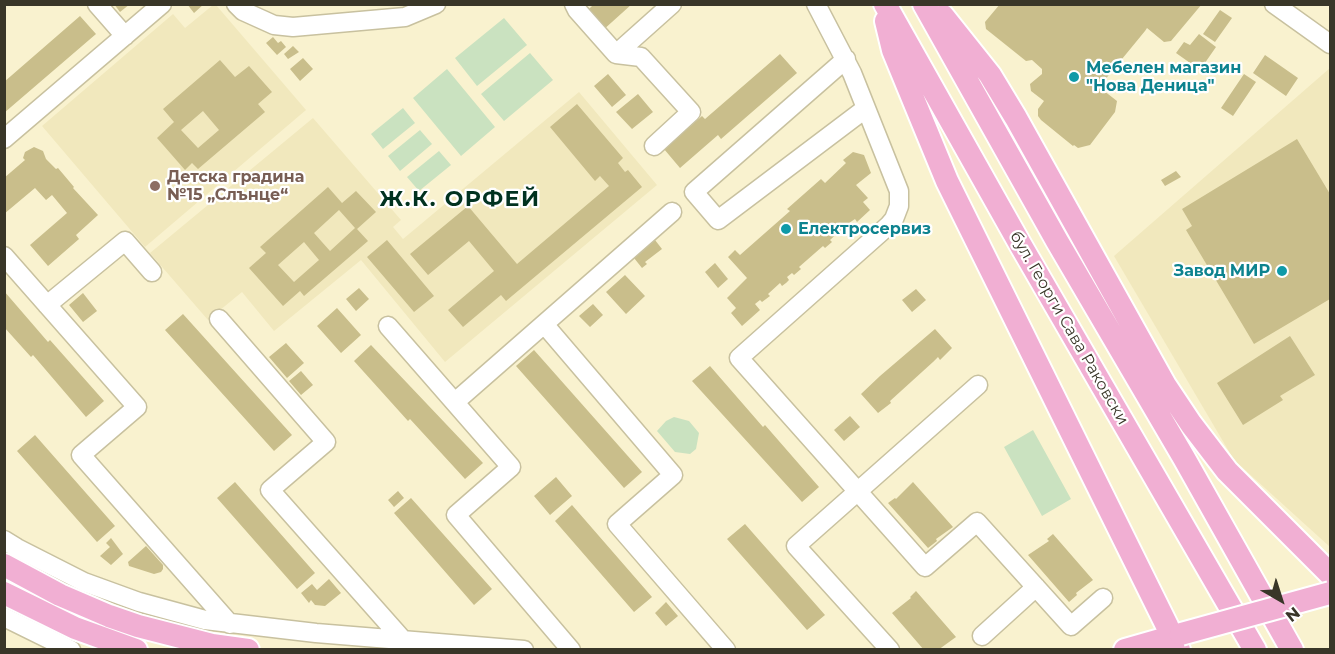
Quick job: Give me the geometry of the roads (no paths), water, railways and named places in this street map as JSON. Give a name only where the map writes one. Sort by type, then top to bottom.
[{"type":"main road","points":[[884,4],[893,50],[947,181],[1178,640]]},
{"type":"main road","name":"бул. Георги Сава Раковски","points":[[884,4],[1255,650]]},
{"type":"main road","name":"бул. Георги Сава Раковски","points":[[924,4],[1292,650]]},
{"type":"main road","points":[[931,4],[945,18],[990,75],[1017,118],[1172,395],[1216,459],[1250,496],[1330,574]]},
{"type":"main road","points":[[4,565],[67,598],[109,616],[212,645],[248,650]]},
{"type":"main road","points":[[4,593],[75,628],[136,650]]},
{"type":"main road","points":[[1125,650],[1178,640],[1330,593]]},
{"type":"street","points":[[97,4],[125,36]]},
{"type":"street","points":[[4,139],[162,4]]},
{"type":"street","points":[[236,4],[243,10],[274,25],[293,27],[405,17],[436,4]]},
{"type":"street","points":[[574,4],[616,54],[641,57],[691,112],[654,146]]},
{"type":"street","points":[[616,54],[672,4]]},
{"type":"street","points":[[816,4],[846,59],[899,191],[899,206],[894,219],[739,358],[925,567],[977,522],[1071,626],[1103,598]]},
{"type":"street","points":[[1274,4],[1330,44]]},
{"type":"street","points":[[846,59],[694,192],[718,220],[865,109]]},
{"type":"street","points":[[455,402],[672,212]]},
{"type":"street","points":[[47,305],[125,241],[152,272]]},
{"type":"street","points":[[4,256],[137,407],[81,455],[230,624]]},
{"type":"street","points":[[219,319],[326,442],[270,490],[403,640]]},
{"type":"street","points":[[544,324],[673,476],[617,524],[726,650]]},
{"type":"street","points":[[388,326],[511,467],[456,515],[571,650]]},
{"type":"street","points":[[890,650],[796,546],[978,386]]},
{"type":"street","points":[[4,540],[107,591],[176,614],[230,624],[524,650]]},
{"type":"street","points":[[982,636],[1036,587]]},
{"type":"street","points":[[4,617],[71,650]]},
{"type":"place","name":"Мебелен магазин \"Нова Деница\"","points":[[1074,77]]},
{"type":"place","name":"Детска градина №15 „Слънце“","points":[[155,186]]},
{"type":"place","name":"Електросервиз","points":[[786,229]]},
{"type":"place","name":"Завод МИР","points":[[1282,271]]},
{"type":"district","name":"Ж.К. ОРФЕЙ","points":[[460,200]]}]
